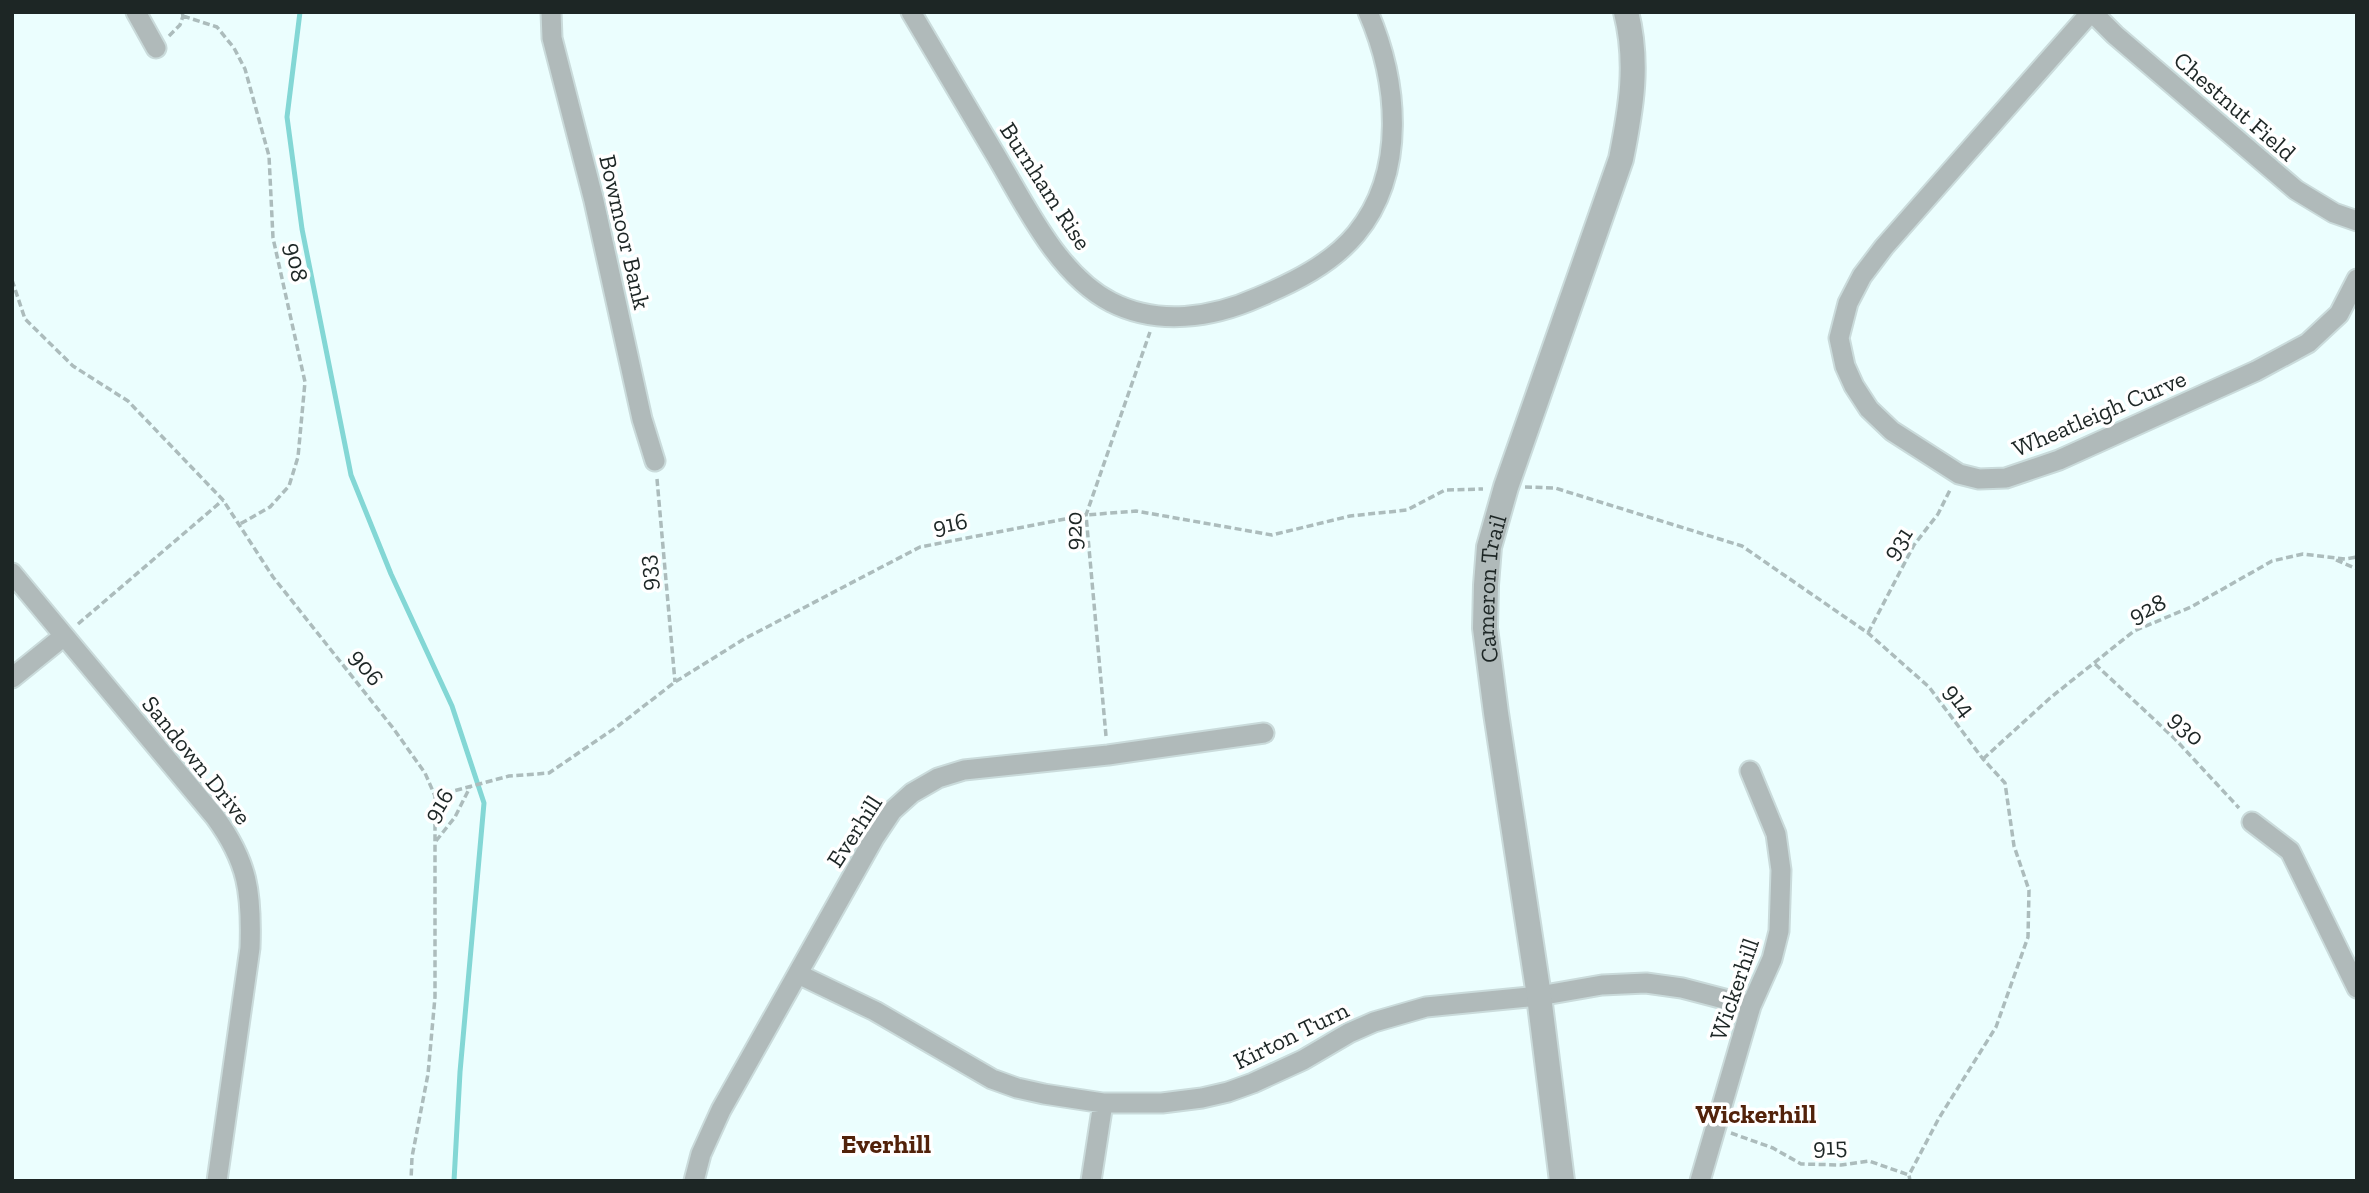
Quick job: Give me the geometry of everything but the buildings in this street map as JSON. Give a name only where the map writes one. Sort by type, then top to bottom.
[{"type":"street","points":[[136,12],[156,48]]},
{"type":"street","name":"Bowmoor Bank","points":[[551,12],[552,38],[594,201],[642,419],[655,461]]},
{"type":"street","name":"Burnham Rise","points":[[911,12],[1061,260],[1084,284],[1112,302],[1156,317],[1220,312],[1290,283],[1314,270],[1355,235],[1371,212],[1382,188],[1389,162],[1391,135],[1389,81],[1383,54],[1368,12]]},
{"type":"street","name":"Cameron Trail","points":[[1562,1181],[1539,996],[1485,628],[1489,547],[1498,488],[1621,159],[1632,107],[1634,78],[1626,12]]},
{"type":"street","name":"Chestnut Field","points":[[2091,12],[2296,190],[2334,213],[2357,221]]},
{"type":"street","name":"Wheatleigh Curve","points":[[2091,12],[1884,247],[1862,276],[1848,303],[1839,338],[1845,366],[1869,409],[1892,431],[1959,474],[1979,480],[2006,478],[2059,460],[2256,371],[2308,343],[2339,314],[2357,279]]},
{"type":"street","name":"Sandown Drive","points":[[12,573],[215,817],[231,838],[244,871],[251,912],[250,948],[217,1181]]},
{"type":"street","points":[[12,678],[64,636]]},
{"type":"street","name":"Everhill","points":[[694,1181],[709,1133],[874,838],[892,811],[912,793],[938,778],[964,770],[1108,755],[1264,733]]},
{"type":"street","name":"Wickerhill","points":[[1700,1181],[1751,1006],[1772,958],[1779,932],[1781,870],[1776,834],[1750,771]]},
{"type":"street","points":[[2252,822],[2290,851],[2357,988]]},
{"type":"street","name":"Kirton Turn","points":[[798,974],[875,1011],[992,1079],[1044,1094],[1103,1103],[1162,1103],[1202,1098],[1253,1083],[1303,1060],[1349,1033],[1400,1013],[1426,1007],[1539,996],[1602,985],[1646,983],[1682,988],[1751,1006]]},
{"type":"street","points":[[1091,1181],[1103,1103]]},
{"type":"path","points":[[156,48],[180,25],[182,14]]},
{"type":"path","name":"908","points":[[182,14],[217,27],[234,48],[245,69],[269,156],[274,238],[305,382],[298,457],[289,486],[270,507],[240,524]]},
{"type":"path","name":"906","points":[[12,279],[25,319],[74,366],[128,401],[223,500],[274,577],[425,773],[435,796],[435,997],[428,1074],[412,1157],[411,1181]]},
{"type":"path","name":"920","points":[[1108,755],[1086,515],[1156,317]]},
{"type":"path","name":"933","points":[[655,461],[675,682]]},
{"type":"path","name":"931","points":[[1868,633],[1914,545],[1938,514],[1959,474]]},
{"type":"path","name":"916","points":[[435,796],[509,776],[549,773],[618,726],[675,682],[744,639],[920,547],[1086,515],[1136,511],[1272,535],[1350,516],[1407,510],[1445,490],[1498,488]]},
{"type":"path","name":"914","points":[[1498,488],[1555,488],[1742,546],[1868,633],[1929,687],[1983,760],[2005,783],[2014,846],[2029,890],[2028,937],[1996,1027],[1939,1118],[1909,1178]]},
{"type":"path","points":[[64,636],[223,500]]},
{"type":"path","name":"928","points":[[1983,760],[2050,698],[2134,631],[2191,607],[2272,561],[2303,554],[2345,559],[2357,557]]},
{"type":"path","points":[[2327,557],[2357,569]]},
{"type":"path","name":"930","points":[[2095,664],[2175,739],[2252,822]]},
{"type":"path","name":"916","points":[[435,842],[455,817],[470,787]]},
{"type":"path","name":"915","points":[[1715,1129],[1773,1148],[1801,1164],[1841,1165],[1870,1161],[1909,1178]]},
{"type":"waterway","points":[[300,12],[287,117],[302,229],[351,475],[391,574],[452,706],[484,803],[460,1072],[454,1181]]},
{"type":"district","name":"Wickerhill","points":[[1756,1114]]},
{"type":"district","name":"Everhill","points":[[886,1144]]}]
